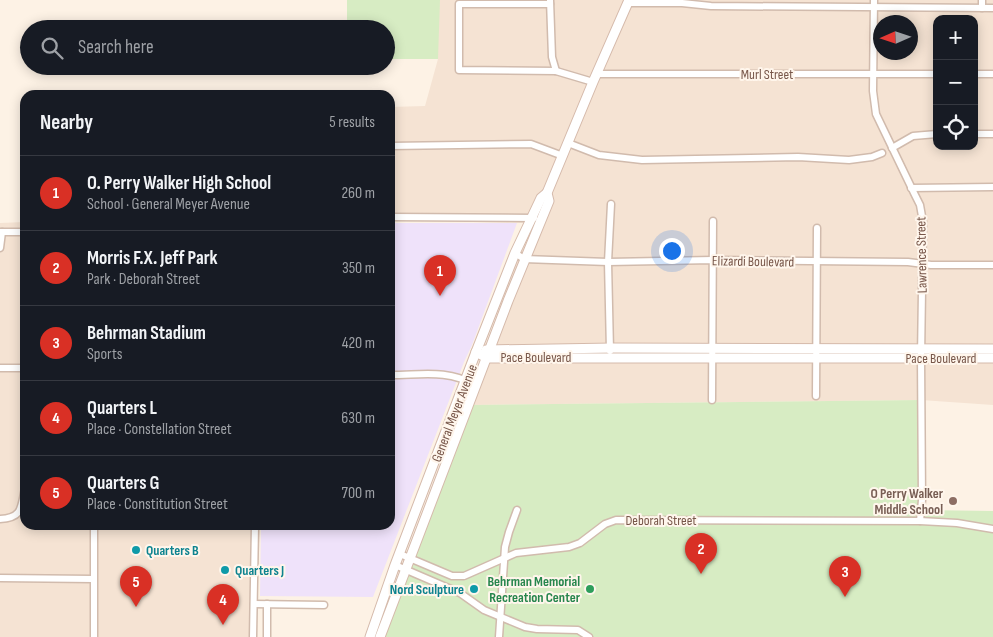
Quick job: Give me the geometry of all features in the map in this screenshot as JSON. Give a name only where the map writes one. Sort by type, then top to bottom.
[{"type":"main road","name":"General Meyer Avenue","points":[[380,637],[524,259],[541,198],[548,193],[628,1]]},
{"type":"main road","name":"General Meyer Avenue","points":[[370,637],[395,565],[515,253],[536,219]]},
{"type":"main road","name":"Pace Boulevard","points":[[476,352],[921,353],[993,349]]},
{"type":"main road","name":"Pace Boulevard","points":[[921,353],[993,358]]},
{"type":"street","points":[[982,0],[982,8]]},
{"type":"street","points":[[628,1],[711,6],[766,3],[874,3],[993,8]]},
{"type":"street","points":[[550,2],[552,57],[556,71]]},
{"type":"street","name":"Murl Street","points":[[550,2],[458,4],[459,70],[556,71],[595,78],[933,74]]},
{"type":"street","name":"Lawrence Street","points":[[874,3],[873,91],[876,114],[920,205],[923,222],[921,353],[922,500],[920,521]]},
{"type":"street","points":[[978,74],[993,74]]},
{"type":"street","points":[[892,148],[913,136],[933,134]]},
{"type":"street","points":[[978,134],[993,134]]},
{"type":"street","points":[[395,146],[531,144],[563,156]]},
{"type":"street","points":[[568,144],[599,154],[642,160],[798,157],[848,160],[882,153]]},
{"type":"street","points":[[911,188],[993,187]]},
{"type":"street","points":[[610,353],[608,262],[612,204]]},
{"type":"street","points":[[395,217],[536,219]]},
{"type":"street","points":[[712,400],[713,221]]},
{"type":"street","points":[[816,396],[817,228]]},
{"type":"street","points":[[0,248],[1,232],[20,232]]},
{"type":"street","points":[[515,253],[524,259]]},
{"type":"street","name":"Elizardi Boulevard","points":[[524,259],[608,262],[713,260],[993,265]]},
{"type":"street","points":[[0,368],[20,368]]},
{"type":"street","points":[[395,375],[445,374],[476,385]]},
{"type":"street","points":[[0,519],[16,516],[20,509]]},
{"type":"street","points":[[499,637],[504,559],[509,532],[517,510]]},
{"type":"street","name":"Deborah Street","points":[[400,554],[452,576],[464,576],[516,553],[569,547],[580,543],[605,524],[616,520],[920,521]]},
{"type":"street","points":[[920,521],[957,523],[993,528]]},
{"type":"street","points":[[94,530],[94,637]]},
{"type":"street","points":[[253,637],[255,530]]},
{"type":"street","points":[[395,565],[460,593],[484,610],[525,627],[578,630],[589,637]]},
{"type":"street","points":[[0,578],[93,579]]},
{"type":"street","points":[[254,604],[324,605]]},
{"type":"street","points":[[267,604],[267,637]]},
{"type":"shaded area","points":[[347,0],[993,0],[993,405],[921,400],[469,405],[526,223],[395,220],[395,107],[425,106],[438,59],[395,59],[395,20],[347,20]]},
{"type":"shaded area","points":[[20,222],[20,530],[260,530],[256,637],[0,637],[0,223]]},
{"type":"shaded area","points":[[395,223],[517,223],[472,345],[373,597],[260,596],[261,530],[395,530]]},
{"type":"green space","points":[[347,0],[440,0],[438,59],[395,59],[395,20],[347,20]]},
{"type":"green space","points":[[921,400],[921,510],[993,511],[993,637],[385,637],[469,405]]},
{"type":"place","name":"O. Perry Walker High School","points":[[440,296]]},
{"type":"place","name":"O Perry Walker Middle School","points":[[953,501]]},
{"type":"place","name":"Quarters B","points":[[136,550]]},
{"type":"place","name":"Quarters J","points":[[225,570]]},
{"type":"place","name":"Morris F.X. Jeff Park","points":[[701,574]]},
{"type":"place","name":"Nord Sculpture","points":[[474,589]]},
{"type":"place","name":"Behrman Memorial Recreation Center","points":[[590,589]]},
{"type":"place","name":"Behrman Stadium","points":[[845,597]]},
{"type":"place","name":"Quarters G","points":[[136,607]]},
{"type":"place","name":"Quarters L","points":[[223,625]]}]
